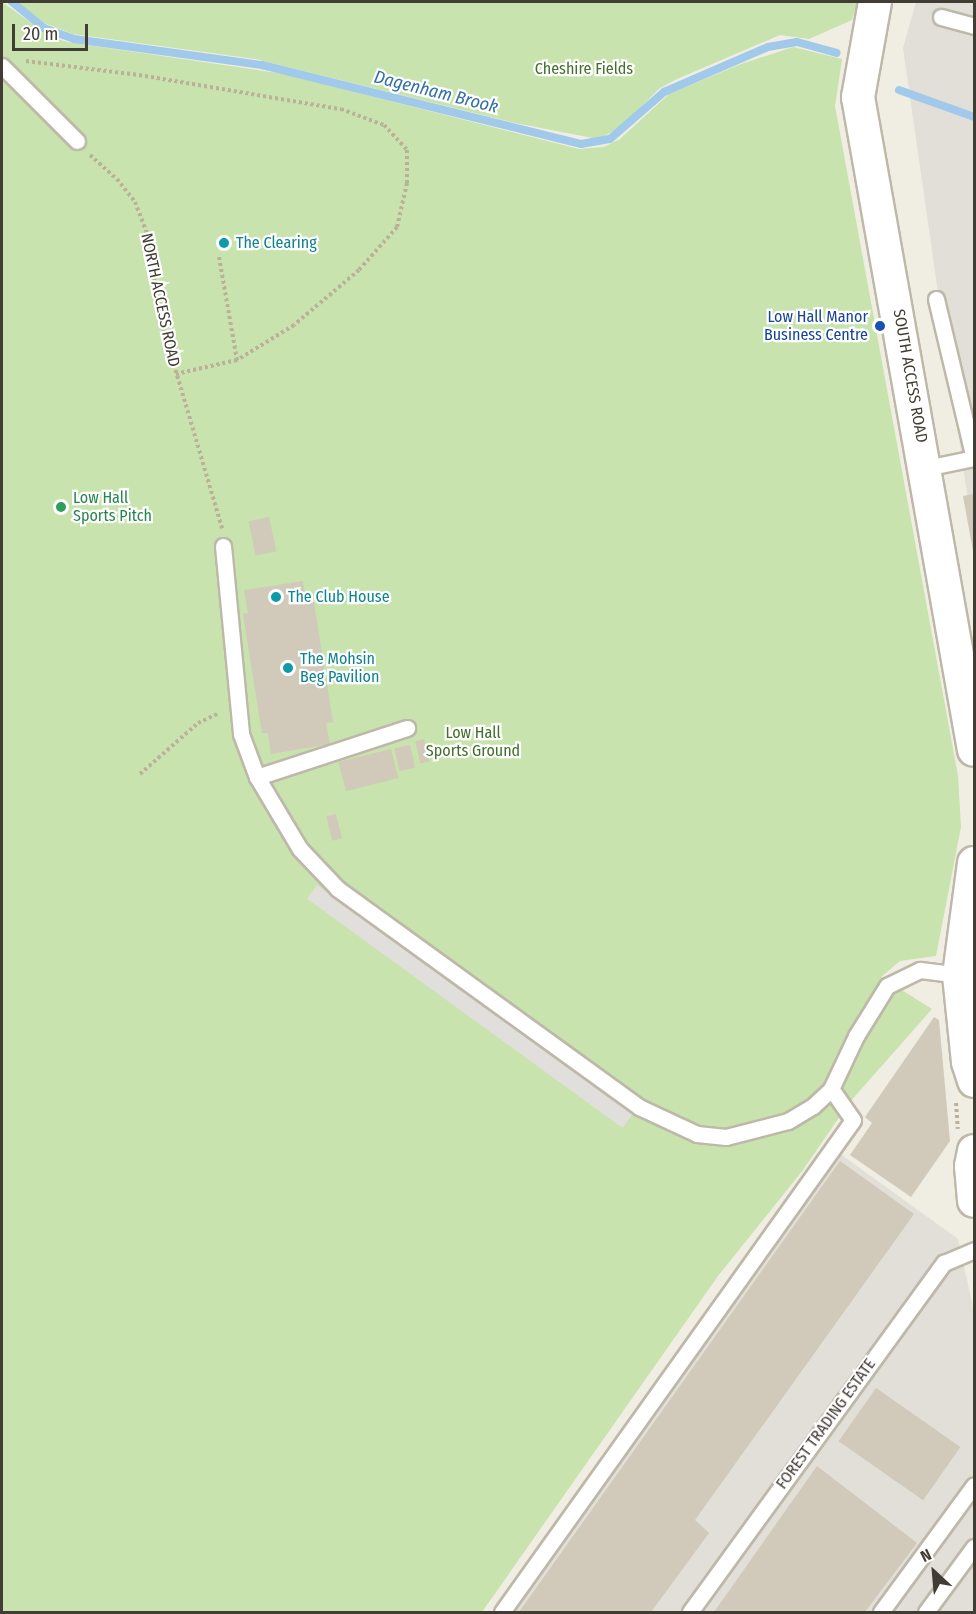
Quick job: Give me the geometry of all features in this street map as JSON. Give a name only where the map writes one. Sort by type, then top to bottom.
[{"type":"street","name":"SOUTH ACCESS ROAD","points":[[875,2],[858,97],[927,468],[975,750]]},
{"type":"street","points":[[975,863],[959,975],[975,1081]]},
{"type":"street","points":[[975,1151],[971,1166],[975,1201]]},
{"type":"lane","points":[[941,17],[975,26]]},
{"type":"lane","points":[[7,63],[77,141]]},
{"type":"lane","points":[[927,468],[974,458],[936,299]]},
{"type":"lane","points":[[223,546],[241,734],[257,777],[300,849],[338,889],[639,1107],[684,1130],[726,1137],[788,1121],[813,1106],[831,1089],[856,1036],[887,986],[920,970],[959,975]]},
{"type":"lane","points":[[257,777],[407,728]]},
{"type":"lane","points":[[502,1612],[853,1120],[831,1089]]},
{"type":"lane","name":"FOREST TRADING ESTATE","points":[[690,1612],[944,1263],[975,1251]]},
{"type":"lane","points":[[881,1612],[975,1485]]},
{"type":"lane","points":[[926,1612],[975,1547]]},
{"type":"path","points":[[7,63],[139,75],[341,109],[384,125],[407,150],[406,183],[396,227],[359,270],[294,325],[237,360],[176,374]]},
{"type":"path","name":"NORTH ACCESS ROAD","points":[[77,141],[117,179],[135,202],[146,230],[176,374],[225,536],[223,546]]},
{"type":"path","points":[[219,257],[237,360]]},
{"type":"path","points":[[140,774],[198,723],[237,706]]},
{"type":"shaded area","points":[[916,2],[974,2],[974,543],[903,48]]},
{"type":"shaded area","points":[[317,885],[633,1114],[623,1128],[307,899]]},
{"type":"shaded area","points":[[832,1148],[958,1239],[974,1312],[974,1612],[512,1612],[632,1429]]},
{"type":"green space","name":"Low Hall Sports Ground","points":[[2,2],[51,37],[67,42],[284,74],[579,149],[604,147],[620,139],[669,94],[741,64],[793,47],[842,59],[835,106],[958,776],[961,827],[936,956],[900,961],[881,977],[932,1009],[849,1103],[803,1170],[718,1276],[482,1612],[2,1612]]},
{"type":"green space","name":"Cheshire Fields","points":[[16,2],[857,2],[852,20],[809,39],[780,35],[677,79],[660,88],[620,128],[598,139],[515,123],[255,59],[73,34],[42,22]]},
{"type":"building","points":[[974,494],[974,550],[973,551],[963,496]]},
{"type":"building","points":[[269,517],[276,551],[256,556],[248,521]]},
{"type":"building","name":"The Mohsin Beg Pavilion","points":[[303,581],[306,603],[314,602],[333,722],[326,723],[330,744],[271,754],[268,733],[262,733],[243,614],[248,613],[244,590]]},
{"type":"building","points":[[424,739],[429,761],[420,763],[415,741]]},
{"type":"building","points":[[410,745],[415,767],[400,771],[394,749]]},
{"type":"building","points":[[391,749],[398,778],[346,791],[339,762]]},
{"type":"building","points":[[336,814],[342,838],[332,841],[326,816]]},
{"type":"building","points":[[934,1017],[939,1020],[950,1141],[911,1197],[850,1155],[872,1123],[865,1117]]},
{"type":"building","points":[[840,1161],[914,1214],[695,1520],[709,1533],[651,1612],[519,1612]]},
{"type":"building","points":[[876,1388],[960,1447],[923,1500],[839,1441]]},
{"type":"building","points":[[817,1466],[917,1543],[865,1612],[714,1612]]},
{"type":"waterway","name":"Dagenham Brook","points":[[12,2],[44,28],[74,39],[262,65],[581,144],[610,139],[664,92],[768,47],[797,42],[837,53]]},
{"type":"waterway","name":"Dagenham Brook","points":[[899,90],[974,117]]},
{"type":"place","name":"The Clearing","points":[[224,243]]},
{"type":"place","name":"Low Hall Manor Business Centre","points":[[880,326]]},
{"type":"place","name":"Low Hall Sports Pitch","points":[[61,507]]},
{"type":"place","name":"The Club House","points":[[276,597]]},
{"type":"place","name":"The Mohsin Beg Pavilion","points":[[288,668]]}]
